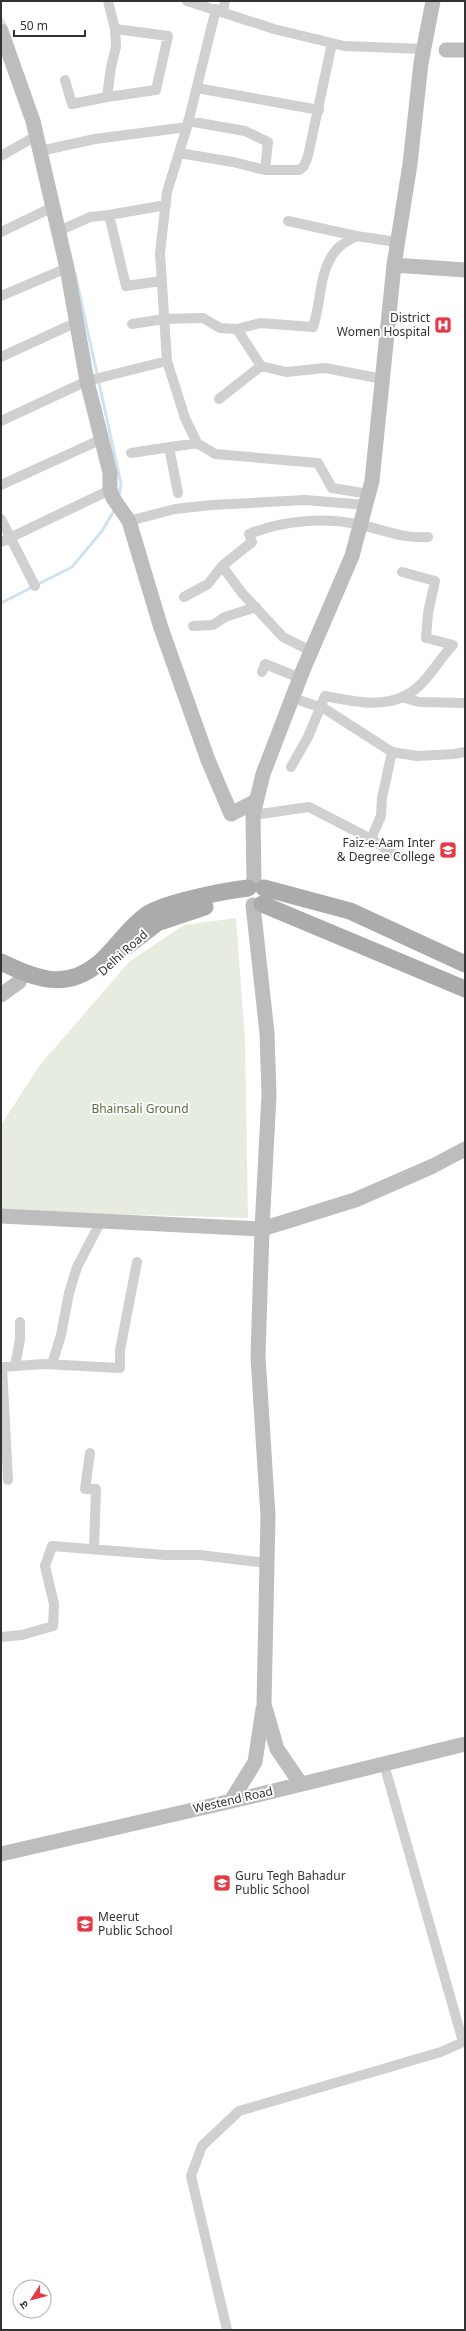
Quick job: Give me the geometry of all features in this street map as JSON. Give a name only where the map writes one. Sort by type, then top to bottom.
[{"type":"main road","points":[[1,973],[57,981],[79,976],[99,962],[134,925],[156,909],[233,890],[254,895],[350,911],[465,964]]},
{"type":"main road","points":[[254,895],[465,989]]},
{"type":"main road","points":[[1,962],[21,977]]},
{"type":"street","points":[[108,1],[115,29],[116,47],[110,67],[108,97]]},
{"type":"street","points":[[187,1],[274,29],[344,46],[424,49]]},
{"type":"street","points":[[225,1],[220,11],[167,192],[160,253],[167,361],[185,418],[197,443],[215,454],[318,463],[332,488],[368,499]]},
{"type":"street","points":[[231,1801],[255,1762],[264,1704],[268,1516],[258,1357],[262,1229],[269,1095],[267,1033],[254,895],[255,808],[263,774],[292,698],[352,556],[368,499],[374,467],[397,242],[424,49],[433,1]]},
{"type":"street","points":[[65,80],[72,104],[156,90],[168,36],[115,29]]},
{"type":"street","points":[[1,31],[42,146],[53,207],[67,268],[87,382],[110,473],[111,494],[126,517],[161,628],[208,760],[231,814],[255,808],[309,807],[371,839],[398,857]]},
{"type":"street","points":[[179,154],[233,162],[265,170],[299,170],[304,166],[308,156],[319,110],[332,43]]},
{"type":"street","points":[[446,50],[465,50]]},
{"type":"street","points":[[197,88],[319,110]]},
{"type":"street","points":[[1,156],[42,146],[188,124],[245,131],[268,142],[265,170]]},
{"type":"street","points":[[59,231],[90,217],[166,205]]},
{"type":"street","points":[[1,232],[53,207]]},
{"type":"street","points":[[109,215],[126,286],[161,281]]},
{"type":"street","points":[[288,221],[356,236],[397,242]]},
{"type":"street","points":[[132,324],[164,319],[203,318],[220,328],[237,329],[260,323],[313,327],[319,308],[325,268],[338,248],[356,236]]},
{"type":"street","points":[[394,265],[465,270]]},
{"type":"street","points":[[1,296],[67,268]]},
{"type":"street","points":[[1,357],[77,322]]},
{"type":"street","points":[[237,329],[261,366],[286,372],[325,368],[383,379]]},
{"type":"street","points":[[1,421],[87,382],[167,361]]},
{"type":"street","points":[[219,399],[261,366]]},
{"type":"street","points":[[1,485],[102,439]]},
{"type":"street","points":[[131,453],[197,443]]},
{"type":"street","points":[[169,447],[178,493]]},
{"type":"street","points":[[5,540],[111,494]]},
{"type":"street","points":[[126,517],[212,505],[305,500],[368,499]]},
{"type":"street","points":[[1,519],[5,540],[36,586]]},
{"type":"street","points":[[184,597],[208,584],[222,566],[252,542],[249,534],[268,526],[323,521],[360,525],[413,538],[428,536]]},
{"type":"street","points":[[222,566],[242,593],[283,637],[311,651]]},
{"type":"street","points":[[291,767],[308,737],[318,707],[325,696],[354,702],[380,704],[405,698],[422,683],[453,645],[426,638],[428,613],[435,581],[402,572]]},
{"type":"street","points":[[193,626],[212,625],[225,617],[256,607]]},
{"type":"street","points":[[262,672],[265,664],[300,678]]},
{"type":"street","points":[[292,698],[318,707],[392,752],[417,756],[465,752]]},
{"type":"street","points":[[405,698],[419,702],[465,703]]},
{"type":"street","points":[[371,839],[381,816],[382,798],[392,752]]},
{"type":"street","points":[[1,995],[21,977]]},
{"type":"street","points":[[1,1216],[262,1229],[356,1200],[464,1151]]},
{"type":"street","points":[[52,1364],[61,1336],[69,1294],[78,1267],[101,1221]]},
{"type":"street","points":[[8,1480],[1,1367],[52,1364],[120,1368],[120,1350],[137,1262]]},
{"type":"street","points":[[15,1366],[20,1339],[20,1322]]},
{"type":"street","points":[[90,1453],[85,1489],[96,1489],[94,1548]]},
{"type":"street","points":[[1,1637],[22,1635],[53,1626],[54,1604],[45,1566],[52,1546],[94,1548],[165,1555],[200,1555],[267,1563]]},
{"type":"street","points":[[264,1704],[277,1749],[301,1784]]},
{"type":"street","name":"Westend Road","points":[[1,1854],[231,1801],[465,1744]]},
{"type":"street","points":[[227,2330],[191,2176],[202,2146],[239,2111],[441,2052],[464,2042],[384,1764]]},
{"type":"green space","name":"Bhainsali Ground","points":[[236,918],[245,1040],[248,1218],[1,1211],[1,1125],[40,1065],[130,961],[184,925]]},
{"type":"waterway","points":[[1,18],[6,27]]},
{"type":"waterway","points":[[75,273],[121,484],[119,496]]},
{"type":"waterway","points":[[1,603],[72,567],[102,531],[115,509]]},
{"type":"place","name":"District Women Hospital","points":[[443,325]]},
{"type":"place","name":"Faiz-e-Aam Inter & Degree College","points":[[448,850]]},
{"type":"place","name":"Guru Tegh Bahadur Public School","points":[[222,1883]]},
{"type":"place","name":"Meerut Public School","points":[[85,1924]]}]
